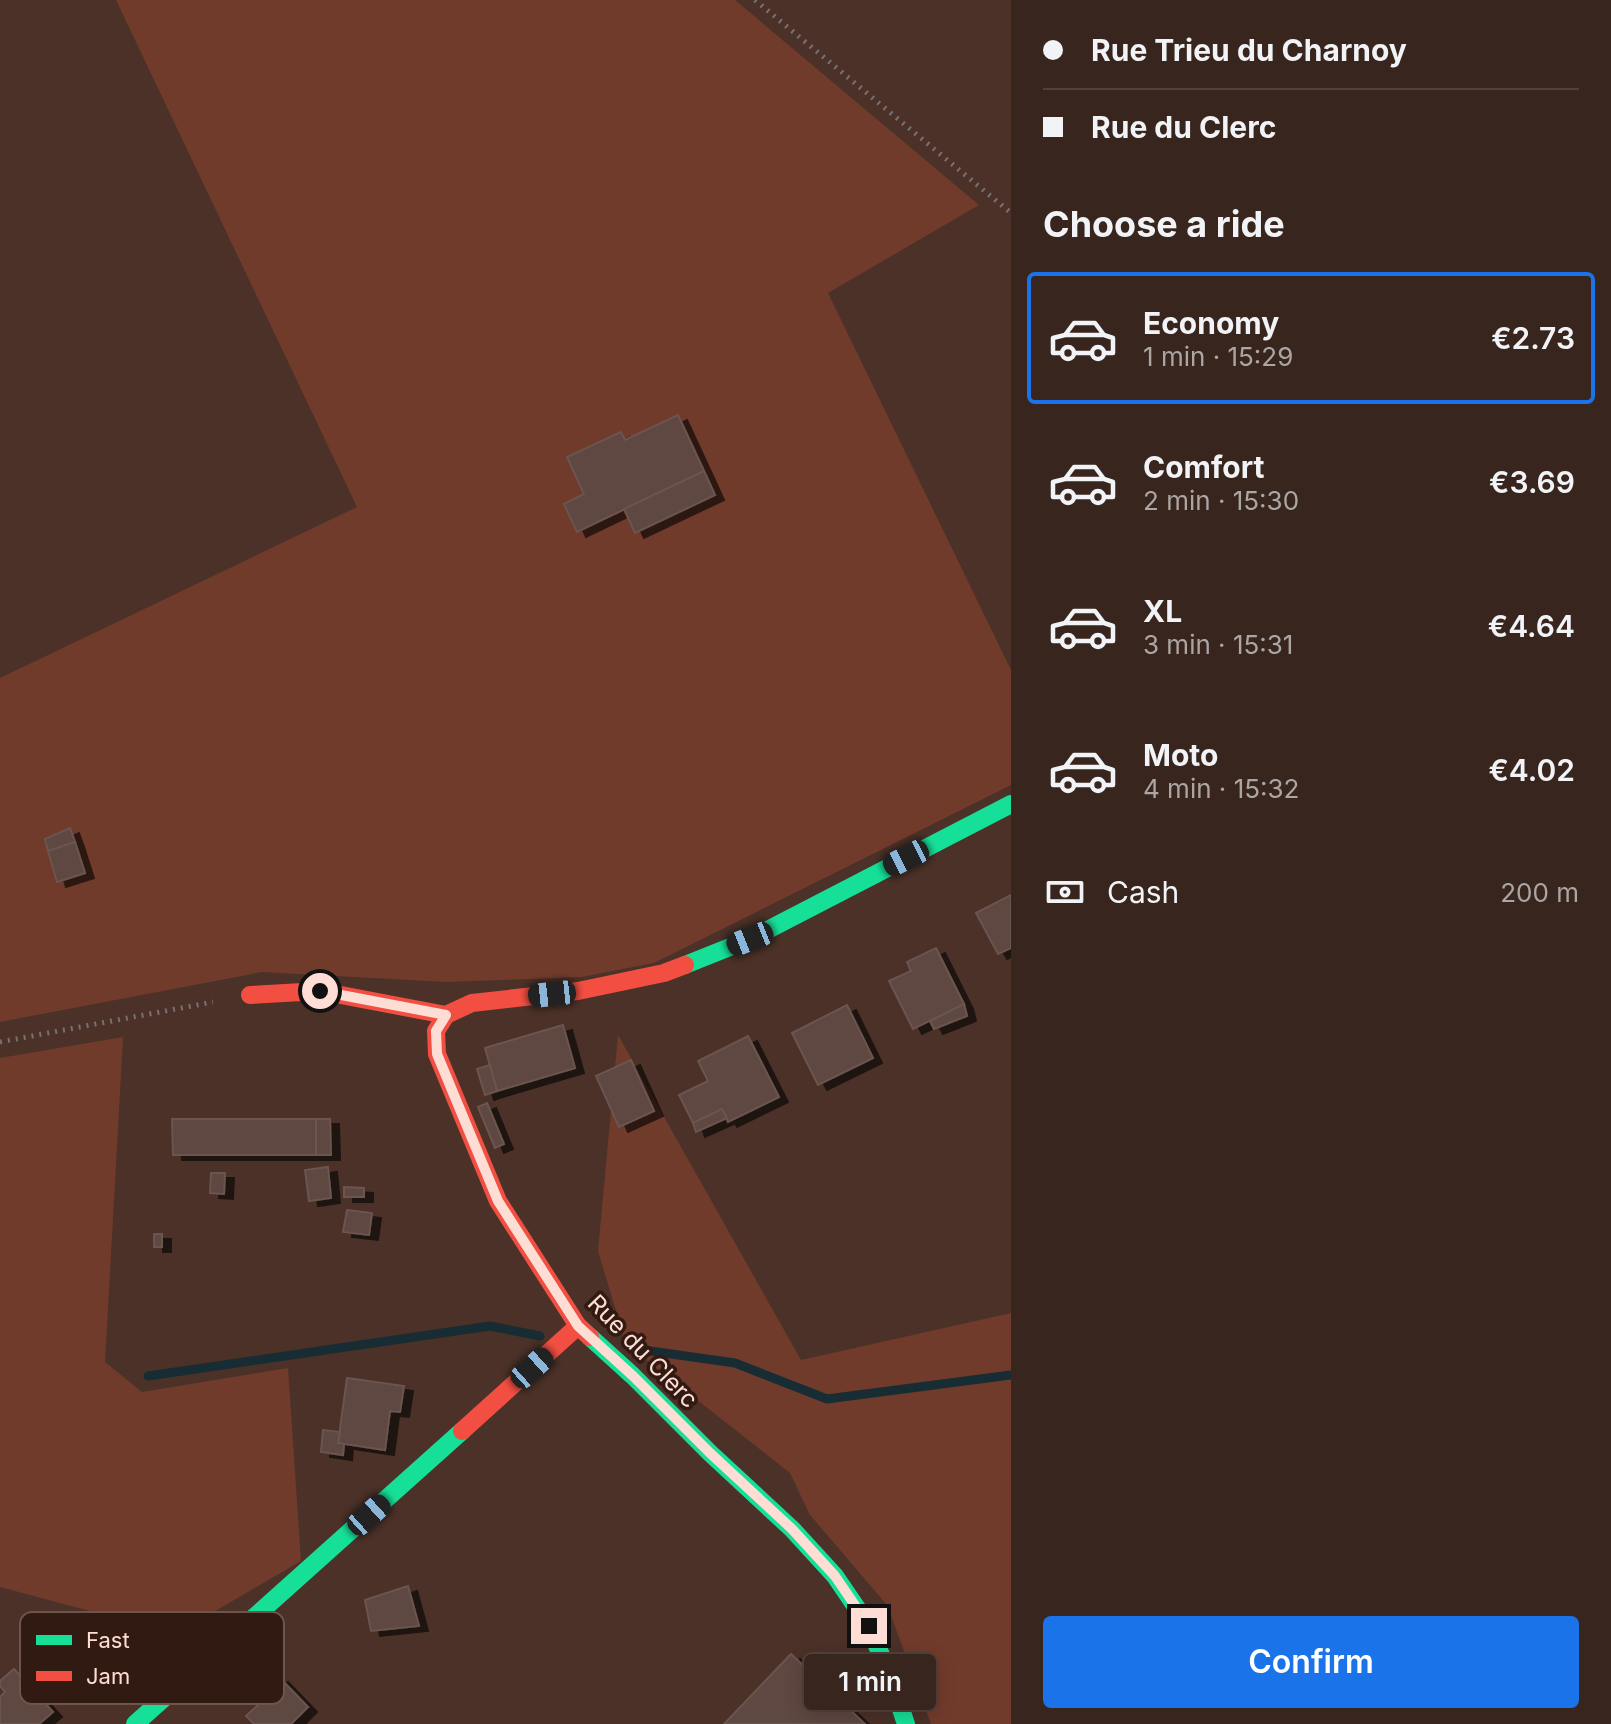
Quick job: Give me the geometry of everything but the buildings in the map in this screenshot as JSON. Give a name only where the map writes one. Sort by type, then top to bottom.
[{"type":"street","points":[[250,995],[320,991],[446,1015],[472,1003],[578,991],[664,973],[750,939],[1011,804]]},
{"type":"street","name":"Rue du Clerc","points":[[446,1015],[436,1031],[437,1054],[498,1201],[578,1326],[792,1529],[835,1576],[869,1626],[906,1724]]},
{"type":"street","points":[[260,1612],[578,1326]]},
{"type":"street","points":[[135,1724],[157,1704]]},
{"type":"path","points":[[755,0],[1011,213]]},
{"type":"path","points":[[0,1042],[250,995]]},
{"type":"shaded area","points":[[116,0],[735,0],[979,205],[828,293],[1011,670],[1011,785],[654,963],[582,977],[446,982],[262,972],[0,1022],[0,678],[357,507]]},
{"type":"shaded area","points":[[618,1035],[801,1360],[1011,1313],[1011,1724],[931,1724],[887,1605],[810,1515],[790,1473],[626,1344],[598,1251]]},
{"type":"shaded area","points":[[123,1037],[105,1362],[142,1392],[288,1368],[301,1561],[214,1612],[94,1612],[0,1587],[0,1058]]},
{"type":"waterway","points":[[148,1376],[490,1326],[540,1336]]},
{"type":"waterway","points":[[636,1349],[735,1363],[827,1399],[1011,1375]]},
{"type":"traffic: fast","points":[[685,965],[750,939],[1011,804]]},
{"type":"traffic: fast","points":[[590,1337],[792,1529],[835,1576],[869,1626],[906,1724]]},
{"type":"traffic: fast","points":[[260,1612],[462,1431]]},
{"type":"traffic: fast","points":[[135,1724],[157,1704]]},
{"type":"traffic: jam","points":[[250,995],[320,991],[446,1015],[472,1003],[578,991],[664,973],[685,965]]},
{"type":"traffic: jam","points":[[446,1015],[436,1031],[437,1054],[498,1201],[578,1326],[590,1337]]},
{"type":"traffic: jam","points":[[462,1431],[578,1326]]},
{"type":"route","points":[[320,991],[446,1015],[436,1031],[437,1054],[498,1201],[578,1326],[792,1529],[835,1576],[869,1626]]}]
